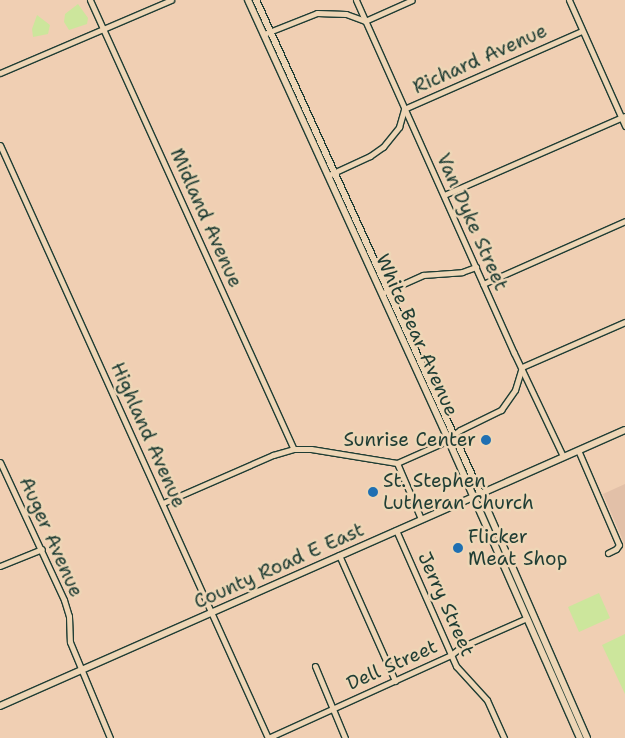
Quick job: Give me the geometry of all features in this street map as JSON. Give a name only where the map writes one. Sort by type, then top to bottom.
[{"type":"main road","name":"White Bear Avenue","points":[[248,0],[267,32]]},
{"type":"main road","name":"White Bear Avenue","points":[[256,0],[267,32],[450,437],[473,496],[580,738]]},
{"type":"main road","name":"County Road E East","points":[[0,706],[625,430]]},
{"type":"main road","name":"White Bear Avenue","points":[[450,437],[480,493],[587,738]]},
{"type":"street","name":"Midland Avenue","points":[[90,0],[294,449]]},
{"type":"street","name":"Van Dyke Street","points":[[356,0],[483,284],[563,456]]},
{"type":"street","points":[[267,32],[317,13],[346,14],[365,21],[412,0]]},
{"type":"street","points":[[569,0],[623,117],[625,126]]},
{"type":"street","points":[[0,73],[168,1]]},
{"type":"street","name":"Richard Avenue","points":[[331,174],[370,156],[383,147],[399,127],[404,109],[582,31]]},
{"type":"street","points":[[444,195],[623,117]]},
{"type":"street","name":"Highland Avenue","points":[[0,145],[268,738]]},
{"type":"street","points":[[483,284],[625,221]]},
{"type":"street","points":[[385,292],[423,275],[462,272],[476,267]]},
{"type":"street","points":[[163,503],[273,455],[294,449],[311,449],[398,463],[501,410],[516,390],[522,367],[625,322]]},
{"type":"street","points":[[578,450],[619,545],[616,549],[608,552]]},
{"type":"street","name":"Auger Avenue","points":[[0,462],[64,600],[69,616],[70,642],[110,738]]},
{"type":"street","points":[[398,463],[421,519]]},
{"type":"street","name":"Jerry Street","points":[[396,530],[451,655],[461,673],[487,700],[504,738]]},
{"type":"street","points":[[0,566],[42,549]]},
{"type":"street","points":[[339,556],[395,681]]},
{"type":"street","name":"Dell Street","points":[[268,738],[395,681],[451,655],[461,647],[527,618]]},
{"type":"street","points":[[314,666],[345,738]]},
{"type":"shaded area","points":[[625,484],[625,545],[603,494]]},
{"type":"green space","points":[[78,4],[88,18],[87,24],[69,30],[64,22],[65,14]]},
{"type":"green space","points":[[37,15],[50,25],[48,34],[33,37],[32,29]]},
{"type":"green space","points":[[599,593],[610,618],[579,632],[568,607]]},
{"type":"green space","points":[[625,634],[625,694],[602,645]]},
{"type":"place","name":"Sunrise Center","points":[[486,440]]},
{"type":"place","name":"St. Stephen Lutheran Church","points":[[373,492]]},
{"type":"place","name":"Flicker Meat Shop","points":[[458,548]]}]
